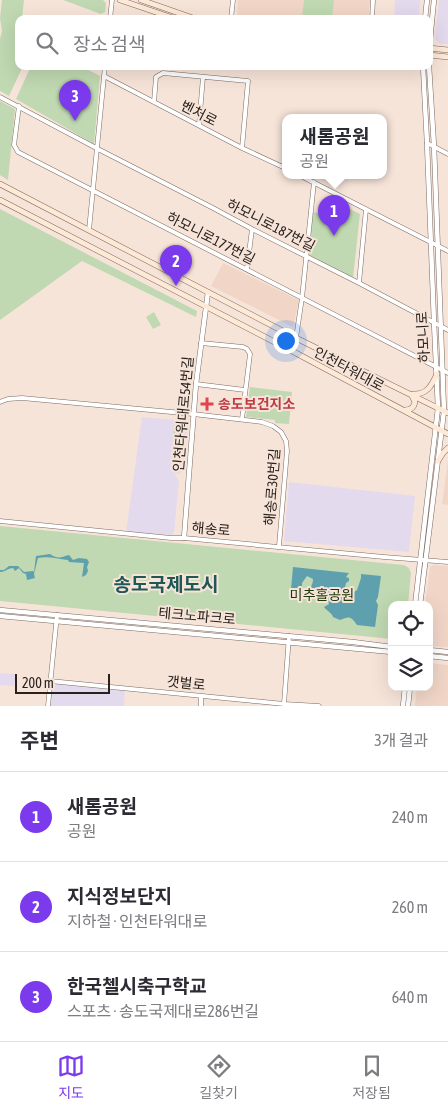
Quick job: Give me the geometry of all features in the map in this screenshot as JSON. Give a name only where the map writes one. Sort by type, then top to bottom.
[{"type":"main road","points":[[120,0],[164,15]]},
{"type":"main road","points":[[142,0],[185,15]]},
{"type":"main road","points":[[433,49],[448,50]]},
{"type":"main road","points":[[433,55],[448,57]]},
{"type":"main road","name":"인천타워대로","points":[[0,184],[296,338],[443,411]]},
{"type":"main road","points":[[0,190],[7,188]]},
{"type":"main road","name":"인천타워대로","points":[[1,200],[448,434]]},
{"type":"main road","points":[[409,394],[418,394],[428,390],[436,374]]},
{"type":"main road","points":[[402,409],[409,410],[414,406],[415,402],[409,394]]},
{"type":"main road","points":[[438,461],[448,448]]},
{"type":"street","points":[[110,15],[112,0]]},
{"type":"street","points":[[231,15],[233,0]]},
{"type":"street","points":[[372,15],[373,0]]},
{"type":"street","points":[[425,15],[427,0]]},
{"type":"street","points":[[432,15],[434,0]]},
{"type":"street","points":[[89,230],[105,70]]},
{"type":"street","name":"하모니로","points":[[423,70],[436,374],[443,411]]},
{"type":"street","name":"하모니로","points":[[415,601],[425,524],[443,411],[434,146],[429,70]]},
{"type":"street","points":[[154,102],[156,77],[163,73],[248,81],[242,148]]},
{"type":"street","name":"벤처로","points":[[104,76],[242,148],[282,167]]},
{"type":"street","points":[[199,125],[204,77]]},
{"type":"street","name":"하모니로187번길","points":[[0,97],[448,330]]},
{"type":"street","name":"하모니로177번길","points":[[19,106],[14,145],[18,152],[448,373]]},
{"type":"street","points":[[427,143],[448,154]]},
{"type":"street","points":[[308,179],[448,251]]},
{"type":"street","points":[[296,338],[314,182]]},
{"type":"street","points":[[359,283],[366,209]]},
{"type":"street","points":[[247,269],[252,229]]},
{"type":"street","name":"인천타워대로54번길","points":[[184,538],[193,414],[208,292]]},
{"type":"street","points":[[201,343],[243,347],[250,354],[242,419]]},
{"type":"street","points":[[196,384],[246,390]]},
{"type":"street","points":[[0,402],[8,399],[22,398],[193,414]]},
{"type":"street","name":"해송로30번길","points":[[193,414],[262,422],[274,426],[281,432],[286,442],[287,453],[279,546]]},
{"type":"street","name":"하모니로","points":[[421,601],[438,461],[439,429]]},
{"type":"street","name":"해송로","points":[[0,521],[448,562]]},
{"type":"street","name":"테크노파크로","points":[[0,610],[388,646]]},
{"type":"street","points":[[48,706],[57,615]]},
{"type":"street","name":"테크노파크로","points":[[0,616],[388,652]]},
{"type":"street","points":[[284,704],[289,636]]},
{"type":"street","points":[[433,650],[448,652]]},
{"type":"street","points":[[433,656],[448,658]]},
{"type":"street","name":"갯벌로","points":[[50,681],[319,706]]},
{"type":"street","points":[[403,706],[405,691]]},
{"type":"street","points":[[408,706],[410,691]]},
{"type":"street","points":[[200,706],[202,696]]},
{"type":"shaded area","points":[[238,0],[370,0],[368,15],[237,15]]},
{"type":"shaded area","points":[[395,0],[420,0],[419,15],[394,15]]},
{"type":"shaded area","points":[[439,0],[448,0],[448,44],[440,44],[435,39]]},
{"type":"shaded area","points":[[223,263],[299,300],[293,327],[211,286]]},
{"type":"shaded area","points":[[142,417],[188,421],[184,470],[179,474],[175,474],[179,481],[174,532],[172,535],[126,532]]},
{"type":"shaded area","points":[[448,459],[448,505],[442,504]]},
{"type":"shaded area","points":[[289,482],[415,496],[409,552],[284,541]]},
{"type":"shaded area","points":[[433,565],[448,566],[448,647],[433,646],[433,601],[426,601],[430,567]]},
{"type":"shaded area","points":[[433,663],[448,665],[448,706],[415,706],[417,691],[433,691]]},
{"type":"shaded area","points":[[0,673],[16,674],[14,686],[0,685]]},
{"type":"shaded area","points":[[57,683],[125,691],[124,706],[50,706],[52,688]]},
{"type":"green space","points":[[2,0],[24,0],[22,15],[15,15],[15,70],[21,70],[9,96],[0,91],[0,39],[2,31],[0,18]]},
{"type":"green space","points":[[63,0],[103,0],[106,3],[105,12],[101,14]]},
{"type":"green space","points":[[304,0],[334,0],[332,15],[302,15]]},
{"type":"green space","points":[[29,70],[89,70],[100,76],[94,144],[16,99]]},
{"type":"green space","points":[[0,101],[15,109],[8,180],[0,175]]},
{"type":"green space","points":[[336,202],[360,214],[353,278],[309,256],[313,212],[332,216]]},
{"type":"green space","points":[[0,209],[197,311],[196,317],[82,261],[0,320]]},
{"type":"green space","points":[[154,312],[161,325],[153,329],[146,317]]},
{"type":"green space","points":[[250,387],[292,392],[289,424],[275,423],[275,420],[246,417]]},
{"type":"green space","points":[[175,422],[183,422],[182,436],[173,435]]},
{"type":"green space","name":"미추홀공원","points":[[0,526],[404,565],[409,568],[411,573],[408,601],[388,601],[388,639],[0,601]]},
{"type":"water","points":[[50,554],[58,557],[69,555],[73,560],[79,558],[87,559],[89,562],[86,575],[82,577],[84,563],[46,557],[38,558],[34,574],[35,578],[27,580],[26,574],[19,568],[15,571],[13,568],[0,572],[0,570],[4,570],[9,566],[18,566],[24,572],[34,572],[36,556]]},
{"type":"water","points":[[293,567],[349,573],[346,577],[349,578],[349,581],[346,583],[345,588],[347,591],[354,592],[357,590],[361,574],[381,576],[376,601],[378,605],[375,627],[357,625],[350,618],[340,620],[333,617],[324,607],[329,604],[328,600],[322,597],[321,593],[315,589],[299,599],[300,590],[291,589]],"holes":[[[307,576],[313,579],[310,588],[302,590],[302,583]]]},
{"type":"place","name":"한국첼시축구학교","points":[[75,121]]},
{"type":"place","name":"새롬공원","points":[[334,236]]},
{"type":"place","name":"지식정보단지","points":[[176,286]]},
{"type":"place","name":"송도보건지소","points":[[207,404]]},
{"type":"district","name":"송도국제도시","points":[[166,584]]}]
